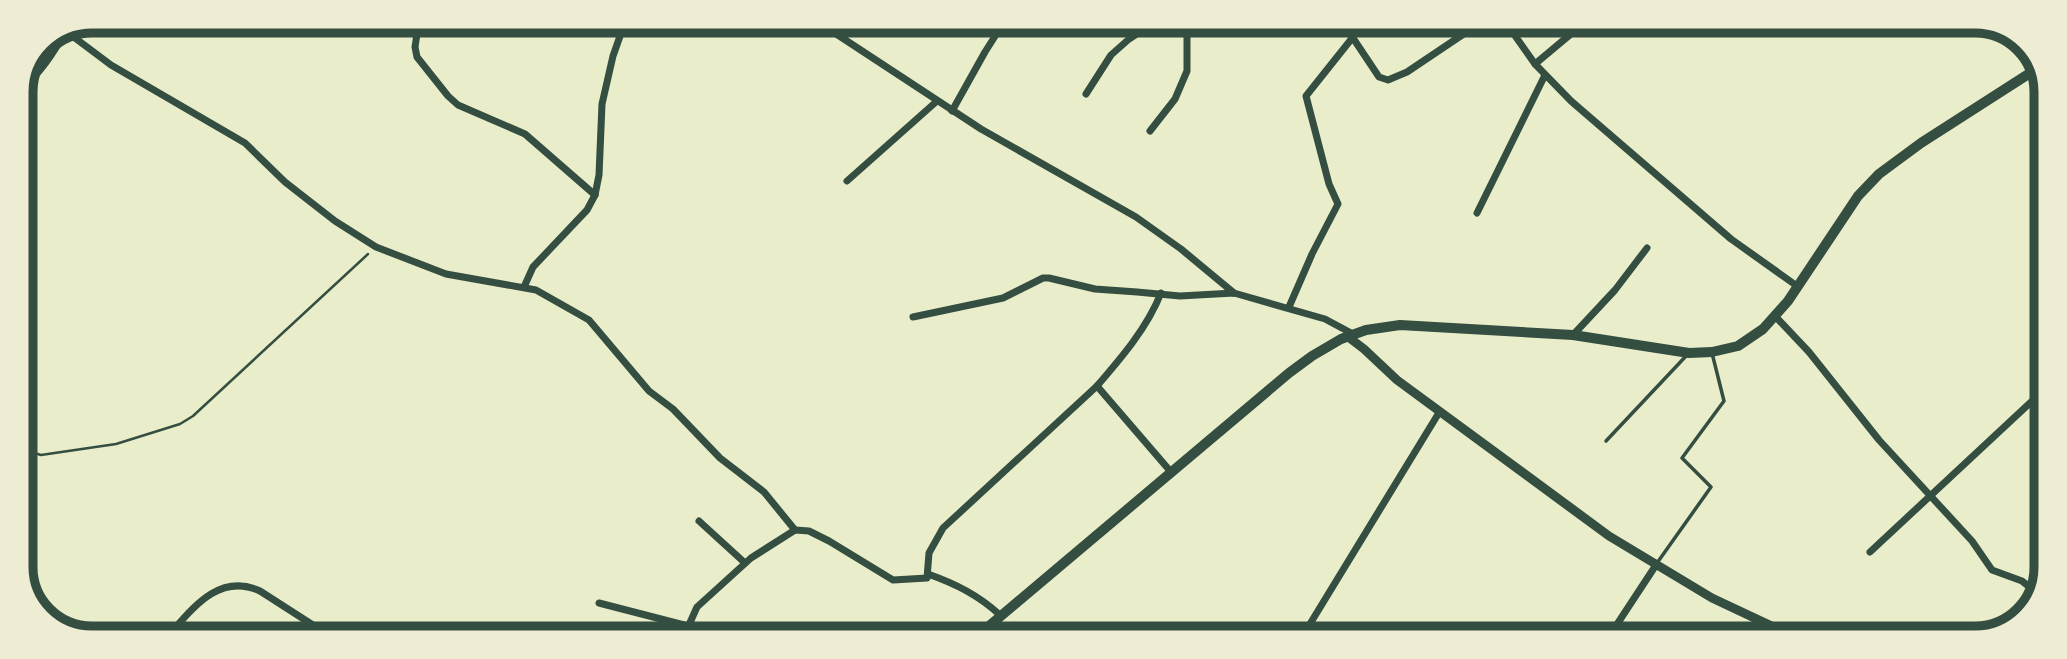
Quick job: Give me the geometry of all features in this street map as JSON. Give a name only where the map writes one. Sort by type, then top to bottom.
[{"type":"main road","points":[[988,626],[1312,356],[1350,335],[1382,327],[1427,325],[1573,335],[1689,354],[1738,346],[1749,340],[1775,316],[1858,196],[1879,174],[1933,135],[2030,73]]},
{"type":"street","points":[[417,33],[417,57],[448,96],[458,105],[525,134],[595,195]]},
{"type":"street","points":[[524,287],[533,267],[586,210],[595,195],[599,175],[602,104],[621,33]]},
{"type":"street","points":[[838,33],[952,111],[1017,151],[1136,217],[1181,249],[1234,293]]},
{"type":"street","points":[[952,111],[997,33]]},
{"type":"street","points":[[1086,94],[1111,55],[1138,33]]},
{"type":"street","points":[[1150,131],[1175,99],[1187,71],[1187,37],[1184,33]]},
{"type":"street","points":[[1350,33],[1379,77],[1393,80],[1465,33]]},
{"type":"street","points":[[1513,33],[1535,64],[1571,101],[1731,239],[1797,286]]},
{"type":"street","points":[[1535,64],[1572,33]]},
{"type":"street","points":[[73,37],[111,65],[245,143],[285,183],[335,221],[376,247],[446,274],[524,287],[550,296],[589,320],[649,391],[673,409],[720,458],[764,492],[795,530]]},
{"type":"street","points":[[1289,307],[1338,204],[1329,184],[1306,96],[1353,37]]},
{"type":"street","points":[[36,75],[59,44]]},
{"type":"street","points":[[1477,213],[1545,75]]},
{"type":"street","points":[[847,181],[937,101]]},
{"type":"street","points":[[1573,335],[1615,290],[1647,248]]},
{"type":"street","points":[[914,317],[993,301],[1019,292],[1043,278],[1049,278],[1095,289],[1180,296],[1234,293],[1325,318],[1350,335],[1391,374],[1601,530],[1712,598],[1772,626]]},
{"type":"street","points":[[599,603],[688,626],[697,607],[745,563],[778,538],[795,530],[809,531],[829,541],[893,580],[924,579],[928,574],[929,553],[943,528],[1097,386],[1120,360],[1147,322],[1161,293]]},
{"type":"street","points":[[1775,316],[1809,352],[1879,440],[1972,541],[1992,570],[2022,581],[2030,588]]},
{"type":"street","points":[[1097,386],[1171,472]]},
{"type":"street","points":[[1870,552],[2032,401]]},
{"type":"street","points":[[1309,626],[1440,411]]},
{"type":"street","points":[[699,521],[745,563]]},
{"type":"street","points":[[1616,626],[1656,565]]},
{"type":"street","points":[[928,574],[952,582],[980,597],[1000,615]]},
{"type":"street","points":[[177,626],[203,598],[215,590],[236,586],[253,587],[314,626]]},
{"type":"lane","points":[[1656,565],[1711,487],[1682,458],[1724,401],[1712,352]]},
{"type":"lane","points":[[1606,441],[1689,354]]},
{"type":"path","points":[[33,454],[49,455],[116,444],[180,425],[376,247]]}]
